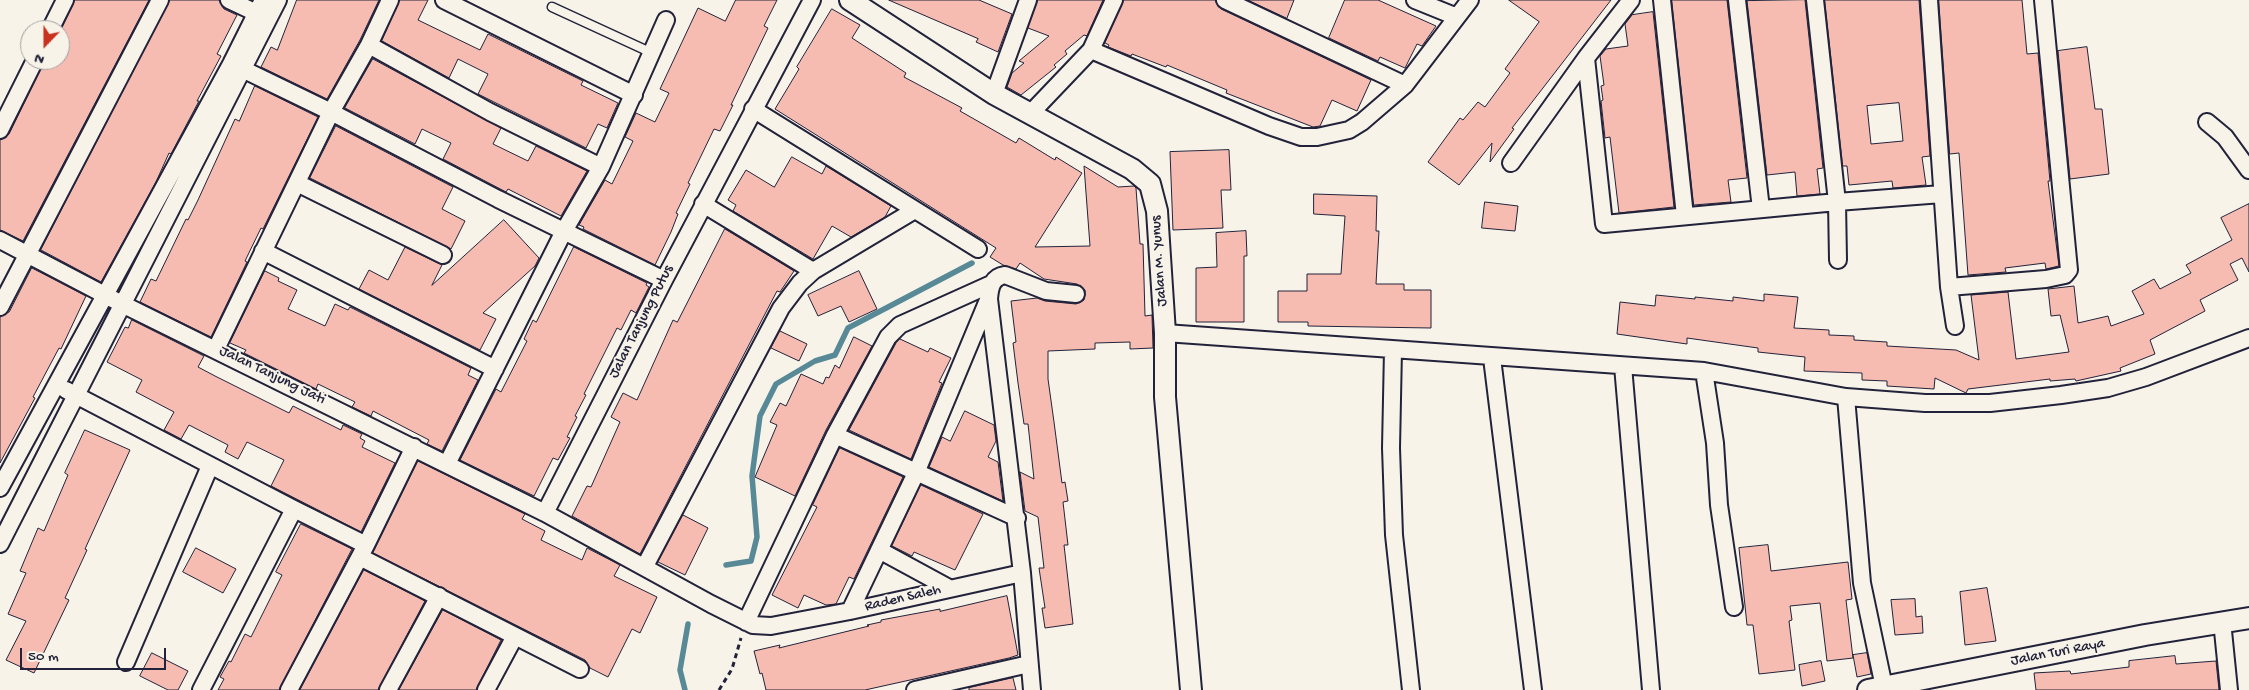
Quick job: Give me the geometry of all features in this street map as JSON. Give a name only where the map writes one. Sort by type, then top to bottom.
[{"type":"street","points":[[55,20],[65,0]]},
{"type":"street","points":[[0,307],[29,255],[160,0]]},
{"type":"street","points":[[229,0],[262,10]]},
{"type":"street","points":[[0,544],[122,304],[262,10],[278,0]]},
{"type":"street","points":[[216,349],[331,112],[369,45],[390,0]]},
{"type":"street","points":[[444,0],[634,95]]},
{"type":"street","name":"Jalan Tanjung Putus","points":[[545,512],[753,109],[812,0]]},
{"type":"street","name":"Jalan M. Yunus","points":[[850,0],[994,94],[1132,168],[1150,184],[1157,211],[1165,333],[1165,396],[1191,690]]},
{"type":"street","points":[[994,94],[1028,0]]},
{"type":"street","points":[[1030,114],[1091,50],[1114,0]]},
{"type":"street","points":[[1225,0],[1405,85]]},
{"type":"street","points":[[1415,0],[1458,17]]},
{"type":"street","points":[[1091,50],[1301,138],[1332,134],[1349,130],[1362,122],[1405,85],[1470,0]]},
{"type":"street","points":[[1511,163],[1586,58],[1631,0]]},
{"type":"street","points":[[1662,0],[1685,216]]},
{"type":"street","points":[[1737,0],[1761,209]]},
{"type":"street","points":[[1814,0],[1837,202],[1838,260]]},
{"type":"street","points":[[1929,0],[1949,287],[1955,326]]},
{"type":"street","points":[[1949,287],[2046,279],[2065,275],[2069,270],[2043,0]]},
{"type":"street","points":[[447,464],[564,231],[601,167],[666,20]]},
{"type":"street","points":[[369,45],[482,108],[601,167]]},
{"type":"street","points":[[1586,58],[1604,224],[1942,194]]},
{"type":"street","points":[[236,67],[331,112],[498,199],[664,280]]},
{"type":"street","points":[[0,488],[104,294],[236,67]]},
{"type":"street","points":[[0,130],[30,70]]},
{"type":"street","points":[[753,109],[978,249]]},
{"type":"street","points":[[2207,122],[2225,137],[2249,170]]},
{"type":"street","points":[[297,182],[443,255]]},
{"type":"street","points":[[704,204],[813,271]]},
{"type":"street","points":[[545,512],[645,566],[781,308],[800,283],[813,271],[915,210]]},
{"type":"street","name":"Jalan Tanjung Jati","points":[[0,240],[122,304],[545,512]]},
{"type":"street","points":[[263,252],[495,369]]},
{"type":"street","points":[[850,611],[916,472],[998,276],[1005,275],[1046,291],[1076,294]]},
{"type":"street","points":[[746,622],[835,435],[888,336],[900,325],[990,292]]},
{"type":"street","points":[[990,292],[1017,518],[1032,690]]},
{"type":"street","points":[[1165,333],[1492,358],[1704,371],[1846,397],[1925,403],[1990,403],[2061,396],[2108,388],[2146,377],[2249,338]]},
{"type":"street","points":[[1393,350],[1391,448],[1394,535],[1411,690]]},
{"type":"street","points":[[1492,358],[1533,690]]},
{"type":"street","points":[[1623,366],[1651,690]]},
{"type":"street","points":[[1704,371],[1714,443],[1719,505],[1734,607]]},
{"type":"street","points":[[56,385],[294,509],[439,596],[580,669]]},
{"type":"street","points":[[1846,397],[1862,583],[1885,688]]},
{"type":"street","points":[[835,435],[1017,518]]},
{"type":"street","points":[[289,690],[363,551],[414,447]]},
{"type":"street","points":[[126,662],[210,466]]},
{"type":"street","points":[[201,690],[294,509]]},
{"type":"street","points":[[879,550],[949,588]]},
{"type":"street","name":"Raden Saleh","points":[[645,566],[676,585],[746,622],[758,626],[772,626],[850,611],[1022,573]]},
{"type":"street","points":[[388,690],[439,596]]},
{"type":"street","name":"Jalan Turi Raya","points":[[1885,688],[2222,621],[2249,618]]},
{"type":"street","points":[[2222,621],[2229,690]]},
{"type":"street","points":[[486,690],[514,636]]},
{"type":"street","points":[[915,690],[1029,664]]},
{"type":"lane","points":[[552,7],[652,53]]},
{"type":"path","points":[[719,690],[732,668],[746,622]]},
{"type":"building","points":[[75,0],[149,0],[23,241],[0,230],[0,140],[9,134],[40,70],[70,70],[70,20],[66,20]]},
{"type":"building","points":[[170,0],[219,0],[224,9],[237,15],[217,54],[221,56],[197,101],[199,101],[171,154],[169,153],[156,182],[101,282],[41,250]]},
{"type":"building","points":[[297,0],[379,0],[360,40],[327,99],[261,67],[271,47],[277,50]]},
{"type":"building","points":[[400,0],[428,0],[418,20],[480,50],[488,34],[583,81],[581,85],[618,103],[607,128],[598,124],[586,148],[478,94],[488,74],[458,59],[449,78],[382,41]]},
{"type":"building","points":[[736,0],[777,0],[764,26],[768,28],[731,105],[733,105],[720,131],[714,129],[688,183],[690,184],[676,213],[678,214],[671,232],[655,265],[583,229],[584,227],[579,225],[605,180],[612,184],[633,141],[625,137],[636,113],[655,122],[669,93],[660,89],[698,8],[725,21]]},
{"type":"building","points":[[889,0],[979,0],[1012,14],[998,52],[976,42],[978,39]]},
{"type":"building","points":[[1038,0],[1103,0],[1087,36],[1084,35],[1065,51],[1067,54],[1054,65],[1056,67],[1021,95],[1007,87],[1012,73],[1024,63],[1019,61],[1049,36],[1028,28]]},
{"type":"building","points":[[1124,0],[1215,0],[1221,9],[1371,80],[1357,111],[1332,100],[1320,126],[1313,127],[1226,93],[1227,90],[1167,65],[1166,67],[1108,47],[1109,45],[1105,43]]},
{"type":"building","points":[[1248,0],[1294,0],[1287,18]]},
{"type":"building","points":[[1345,0],[1378,0],[1436,26],[1422,46],[1417,44],[1405,68],[1380,57],[1378,61],[1329,38]]},
{"type":"building","points":[[1509,0],[1611,0],[1512,128],[1514,129],[1490,162],[1492,143],[1459,185],[1428,162],[1460,118],[1463,120],[1478,102],[1485,107],[1510,73],[1505,69],[1539,22]]},
{"type":"building","points":[[1672,0],[1727,0],[1747,178],[1728,180],[1731,202],[1694,205]]},
{"type":"building","points":[[1805,0],[1823,168],[1817,169],[1820,194],[1797,196],[1795,172],[1767,175],[1747,1]]},
{"type":"building","points":[[1825,0],[1919,0],[1930,156],[1922,157],[1926,185],[1893,188],[1892,181],[1849,185],[1847,166],[1843,166]],"holes":[[[1899,103],[1903,141],[1871,144],[1867,106]]]},
{"type":"building","points":[[1939,0],[2022,0],[2027,54],[2038,53],[2050,181],[2048,181],[2059,266],[2046,269],[2045,263],[2005,268],[2006,272],[1968,275],[1959,153],[1950,154]]},
{"type":"building","points":[[832,9],[860,25],[852,38],[906,73],[904,77],[962,108],[960,111],[1016,143],[1019,138],[1055,160],[1056,157],[1082,173],[1035,247],[1090,246],[1084,166],[1118,187],[1134,186],[1136,188],[1140,244],[1143,244],[1145,316],[1152,315],[1153,348],[1130,349],[1130,342],[1095,343],[1095,349],[1048,351],[1048,379],[1062,483],[1065,482],[1068,501],[1063,502],[1068,545],[1064,545],[1073,624],[1045,628],[1042,608],[1045,608],[1039,568],[1044,568],[1038,517],[1025,511],[1020,472],[1034,479],[1028,424],[1024,424],[1018,383],[1013,343],[1016,342],[1011,301],[1037,298],[1045,301],[1076,304],[1084,300],[1085,290],[1077,284],[1044,279],[1020,263],[1016,269],[1003,265],[990,257],[996,248],[775,109],[799,69],[797,67]]},
{"type":"building","points":[[1653,12],[1674,207],[1619,213],[1610,137],[1605,138],[1601,101],[1603,100],[1601,86],[1604,85],[1600,56],[1606,49],[1628,46],[1625,24],[1632,15]]},
{"type":"building","points":[[2087,47],[2095,109],[2102,109],[2109,174],[2070,179],[2058,51]]},
{"type":"building","points":[[373,59],[501,128],[493,144],[528,161],[536,146],[587,171],[561,216],[508,189],[506,192],[443,159],[451,143],[422,129],[415,144],[345,108]]},
{"type":"building","points":[[255,86],[318,117],[263,229],[261,228],[211,337],[140,302],[151,279],[156,281],[186,219],[188,220],[198,200],[235,119],[239,121]]},
{"type":"building","points":[[336,126],[453,187],[442,209],[465,221],[451,249],[310,178]]},
{"type":"building","points":[[1229,150],[1231,190],[1221,190],[1223,228],[1173,230],[1170,152]]},
{"type":"building","points":[[792,157],[822,174],[826,166],[891,206],[885,217],[851,237],[832,226],[813,259],[733,211],[736,205],[728,200],[746,170],[774,187]]},
{"type":"building","points":[[1314,194],[1377,196],[1376,231],[1379,231],[1376,284],[1404,284],[1404,290],[1431,290],[1431,328],[1308,326],[1308,322],[1278,322],[1278,291],[1307,291],[1307,274],[1341,274],[1345,216],[1314,214]]},
{"type":"building","points":[[1485,202],[1518,206],[1515,231],[1482,228]]},
{"type":"building","points":[[2249,204],[2249,272],[2242,258],[2230,264],[2238,280],[2200,300],[2205,311],[2150,340],[2155,354],[2120,368],[2121,371],[2076,381],[2075,379],[2050,381],[2050,379],[1968,389],[1966,393],[1935,378],[1934,389],[1887,386],[1887,381],[1862,380],[1862,373],[1804,371],[1805,357],[1758,352],[1758,348],[1687,338],[1687,344],[1617,334],[1620,302],[1655,306],[1656,295],[1733,301],[1733,297],[1764,301],[1764,294],[1798,297],[1794,328],[1829,330],[1829,335],[1854,336],[1854,340],[1887,342],[1887,346],[1956,350],[1979,360],[1971,295],[2008,292],[2016,359],[2069,352],[2060,315],[2051,316],[2048,289],[2074,286],[2078,323],[2108,316],[2111,326],[2144,314],[2132,291],[2154,279],[2160,289],[2191,273],[2186,265],[2232,240],[2221,218]]},
{"type":"building","points":[[504,220],[539,258],[535,266],[483,313],[496,319],[480,350],[359,289],[369,270],[388,280],[405,247],[442,265],[432,285]]},
{"type":"building","points":[[725,229],[794,271],[780,292],[777,291],[640,554],[572,516],[587,486],[591,487],[620,422],[611,417],[623,393],[637,400],[673,320],[677,322]]},
{"type":"building","points":[[1246,231],[1247,256],[1244,256],[1244,322],[1196,322],[1196,268],[1217,267],[1216,233]]},
{"type":"building","points":[[574,247],[647,283],[646,285],[649,287],[636,313],[631,310],[621,330],[617,328],[584,394],[586,395],[567,437],[570,438],[558,460],[553,458],[534,496],[460,460],[496,389],[501,392],[527,341],[524,339],[533,320],[536,322]]},
{"type":"building","points":[[32,268],[86,296],[61,349],[59,348],[0,463],[0,317],[9,312]]},
{"type":"building","points":[[265,271],[279,278],[278,281],[297,290],[288,309],[325,326],[335,304],[348,310],[350,307],[471,368],[468,375],[478,380],[442,451],[427,444],[429,440],[373,411],[371,416],[352,407],[355,402],[318,384],[316,389],[244,353],[246,350],[230,343]]},
{"type":"building","points":[[859,271],[877,309],[849,322],[841,306],[818,316],[808,295]]},
{"type":"building","points":[[132,320],[204,356],[198,367],[289,413],[293,406],[341,430],[343,425],[362,434],[360,438],[365,441],[362,447],[395,463],[361,532],[271,486],[284,460],[247,442],[238,459],[225,452],[228,445],[189,425],[181,439],[164,430],[174,412],[136,392],[142,380],[107,362],[125,327],[128,328]]},
{"type":"building","points":[[780,331],[807,344],[799,361],[771,348]]},
{"type":"building","points":[[854,337],[872,346],[826,430],[795,496],[755,477],[777,425],[770,422],[780,403],[786,406],[801,374],[823,384],[826,377],[829,378],[835,365],[839,368]]},
{"type":"building","points":[[900,339],[928,352],[930,348],[951,358],[939,382],[942,383],[911,459],[849,430],[896,343]]},
{"type":"building","points":[[965,411],[994,425],[996,441],[988,457],[998,462],[1003,501],[929,467],[942,437],[950,441]]},
{"type":"building","points":[[85,430],[130,450],[65,598],[69,600],[34,673],[6,660],[26,621],[8,614],[26,573],[20,571],[38,528],[44,531],[68,475],[65,473]]},
{"type":"building","points":[[840,448],[903,477],[854,579],[849,577],[836,604],[826,605],[804,595],[798,608],[772,595],[817,507],[813,505]]},
{"type":"building","points":[[418,461],[525,514],[522,519],[545,531],[541,540],[582,560],[587,548],[620,565],[614,576],[657,597],[640,633],[632,629],[608,677],[590,668],[585,660],[373,553]]},
{"type":"building","points":[[921,485],[983,514],[955,570],[914,552],[912,556],[892,546]]},
{"type":"building","points":[[683,515],[708,528],[685,575],[658,562]]},
{"type":"building","points":[[301,524],[352,549],[279,690],[218,690],[224,679],[220,677],[229,661],[231,662],[245,634],[251,637],[282,575],[276,572]]},
{"type":"building","points":[[1768,545],[1771,571],[1848,562],[1852,599],[1846,600],[1853,658],[1827,661],[1820,603],[1790,606],[1792,620],[1789,621],[1795,670],[1759,674],[1753,625],[1747,625],[1739,548]]},
{"type":"building","points":[[196,548],[236,569],[223,593],[183,572]]},
{"type":"building","points":[[364,570],[425,601],[378,690],[300,690]]},
{"type":"building","points":[[1987,588],[1996,641],[1965,645],[1960,592]]},
{"type":"building","points":[[1007,596],[1018,655],[1009,658],[865,690],[766,690],[762,673],[760,674],[754,651],[780,645],[779,648],[869,626],[867,625],[881,622],[881,620],[940,609],[940,611]]},
{"type":"building","points":[[1915,599],[1916,617],[1922,616],[1923,633],[1895,635],[1891,600]]},
{"type":"building","points":[[443,610],[501,640],[476,690],[399,690]]},
{"type":"building","points":[[152,653],[188,671],[178,690],[168,690],[140,676]]},
{"type":"building","points":[[1867,653],[1871,674],[1857,677],[1853,655]]},
{"type":"building","points":[[2175,656],[2176,664],[2216,661],[2219,690],[2036,690],[2034,673],[2070,671],[2071,674],[2129,667],[2129,661]]},
{"type":"building","points":[[1821,661],[1825,681],[1802,686],[1799,665]]},
{"type":"building","points":[[1013,678],[1016,690],[969,690],[969,688]]},
{"type":"waterway","points":[[726,565],[751,561],[757,537],[752,476],[760,416],[776,384],[815,361],[835,355],[848,328],[972,263]]},
{"type":"waterway","points":[[685,690],[680,670],[688,624]]}]
